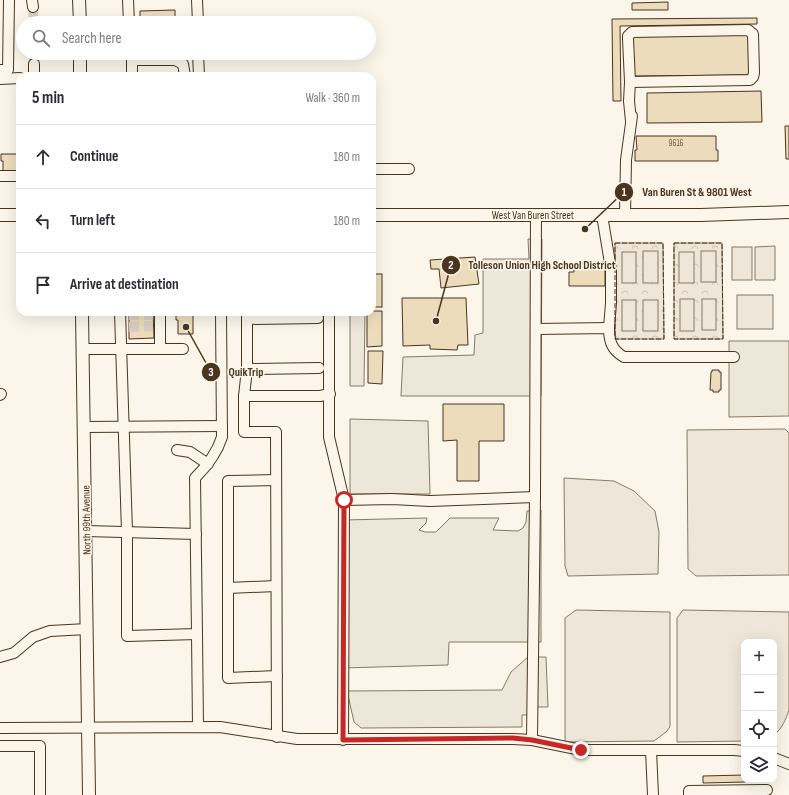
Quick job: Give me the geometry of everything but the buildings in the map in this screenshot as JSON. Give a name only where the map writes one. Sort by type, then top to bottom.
[{"type":"main road","points":[[79,0],[80,16]]},
{"type":"main road","points":[[80,60],[80,72]]},
{"type":"main road","name":"West Van Buren Street","points":[[376,215],[625,215],[789,212]]},
{"type":"main road","points":[[0,215],[16,215]]},
{"type":"main road","name":"North 99th Avenue","points":[[82,316],[89,795]]},
{"type":"lane","points":[[9,0],[4,74],[16,77]]},
{"type":"lane","points":[[128,0],[129,16]]},
{"type":"lane","points":[[197,0],[198,16]]},
{"type":"lane","points":[[625,215],[626,160],[634,100],[630,82],[628,36],[632,32],[748,30],[753,34],[754,74],[750,80],[630,82]]},
{"type":"lane","points":[[132,60],[132,72]]},
{"type":"lane","points":[[175,60],[183,64],[184,72]]},
{"type":"lane","points":[[198,60],[199,72]]},
{"type":"lane","points":[[34,64],[34,72]]},
{"type":"lane","points":[[376,169],[409,169]]},
{"type":"lane","points":[[0,176],[16,176]]},
{"type":"lane","points":[[532,740],[536,214]]},
{"type":"lane","points":[[602,215],[611,269],[609,340],[617,353],[624,357],[734,357]]},
{"type":"lane","points":[[123,316],[125,327],[121,349],[127,532],[127,636],[197,634]]},
{"type":"lane","points":[[158,316],[157,326],[160,349]]},
{"type":"lane","points":[[198,727],[195,478],[208,464],[219,448],[222,437],[221,316]]},
{"type":"lane","points":[[277,737],[276,432],[244,432],[247,316],[318,318]]},
{"type":"lane","points":[[329,316],[329,437],[344,500],[343,740]]},
{"type":"lane","points":[[536,329],[609,328]]},
{"type":"lane","points":[[82,349],[183,349]]},
{"type":"lane","points":[[246,369],[319,368]]},
{"type":"lane","points":[[244,396],[320,396],[330,394]]},
{"type":"lane","points":[[84,427],[222,426]]},
{"type":"lane","points":[[178,450],[190,452],[208,464]]},
{"type":"lane","points":[[276,480],[228,481],[228,678],[277,676]]},
{"type":"lane","points":[[344,500],[392,499],[430,501],[535,497]]},
{"type":"lane","points":[[86,531],[196,534]]},
{"type":"lane","points":[[228,588],[276,586]]},
{"type":"lane","points":[[0,657],[14,653],[33,637],[50,631],[87,629]]},
{"type":"lane","points":[[0,728],[220,727],[297,739],[343,740],[513,738],[532,740],[581,750],[741,751]]},
{"type":"lane","points":[[0,746],[40,746],[40,795]]},
{"type":"lane","points":[[651,750],[652,795]]},
{"type":"lane","points":[[777,759],[789,764]]},
{"type":"lane","points":[[689,795],[689,791],[767,788]]},
{"type":"green space","points":[[615,243],[663,243],[664,339],[615,339]]},
{"type":"green space","points":[[674,243],[722,243],[723,339],[674,339]]},
{"type":"green space","points":[[775,246],[775,280],[755,280],[755,247]]},
{"type":"green space","points":[[732,247],[752,247],[752,280],[732,280]]},
{"type":"green space","points":[[643,251],[658,251],[658,283],[643,283]]},
{"type":"green space","points":[[701,251],[716,251],[716,282],[701,282]]},
{"type":"green space","points":[[622,252],[636,252],[636,283],[622,283]]},
{"type":"green space","points":[[679,252],[694,252],[694,283],[679,283]]},
{"type":"green space","points":[[737,295],[773,295],[773,329],[737,329]]},
{"type":"green space","points":[[680,299],[694,299],[694,331],[680,331]]},
{"type":"green space","points":[[702,299],[716,299],[716,330],[702,330]]},
{"type":"green space","points":[[622,300],[636,300],[636,331],[622,331]]},
{"type":"green space","points":[[643,300],[658,300],[658,331],[643,331]]},
{"type":"green space","points":[[785,429],[789,433],[789,575],[696,576],[688,569],[687,430]]},
{"type":"green space","points":[[564,478],[614,481],[634,491],[655,511],[659,532],[658,574],[568,576],[565,566]]},
{"type":"green space","points":[[576,610],[670,612],[670,727],[654,741],[565,742],[565,618]]},
{"type":"green space","points":[[683,610],[789,612],[789,710],[777,733],[777,639],[741,639],[741,741],[677,742],[677,618]]},
{"type":"shaded area","points":[[528,239],[542,239],[541,396],[401,396],[403,357],[474,355],[475,335],[483,333],[483,259],[529,259]]},
{"type":"shaded area","points":[[350,316],[365,316],[364,386],[350,386]]},
{"type":"shaded area","points":[[729,341],[789,341],[789,416],[729,417]]},
{"type":"shaded area","points":[[350,419],[428,421],[430,494],[350,494]]},
{"type":"shaded area","points":[[541,510],[541,642],[449,642],[448,665],[342,668],[344,520],[427,518],[426,523],[419,530],[425,532],[436,532],[450,518],[499,518],[493,530],[518,531],[523,528],[526,522],[527,511]]},
{"type":"shaded area","points":[[528,657],[546,657],[548,707],[535,707],[535,715],[522,715],[522,727],[361,728],[354,722],[347,691],[502,690],[511,672]]},
{"type":"tunnel","points":[[33,7],[34,16]]},
{"type":"tunnel","points":[[129,327],[153,326]]},
{"type":"fence","points":[[615,243],[663,243],[664,339],[615,339],[615,243]]},
{"type":"fence","points":[[674,243],[722,243],[723,339],[674,339],[674,243]]},
{"type":"place","name":"Van Buren St & 9801 West","points":[[585,229]]},
{"type":"place","name":"Tolleson Union High School District","points":[[436,321]]},
{"type":"place","name":"QuikTrip","points":[[186,327]]},
{"type":"route","points":[[344,500],[343,740],[513,738],[532,740],[581,750]]}]
